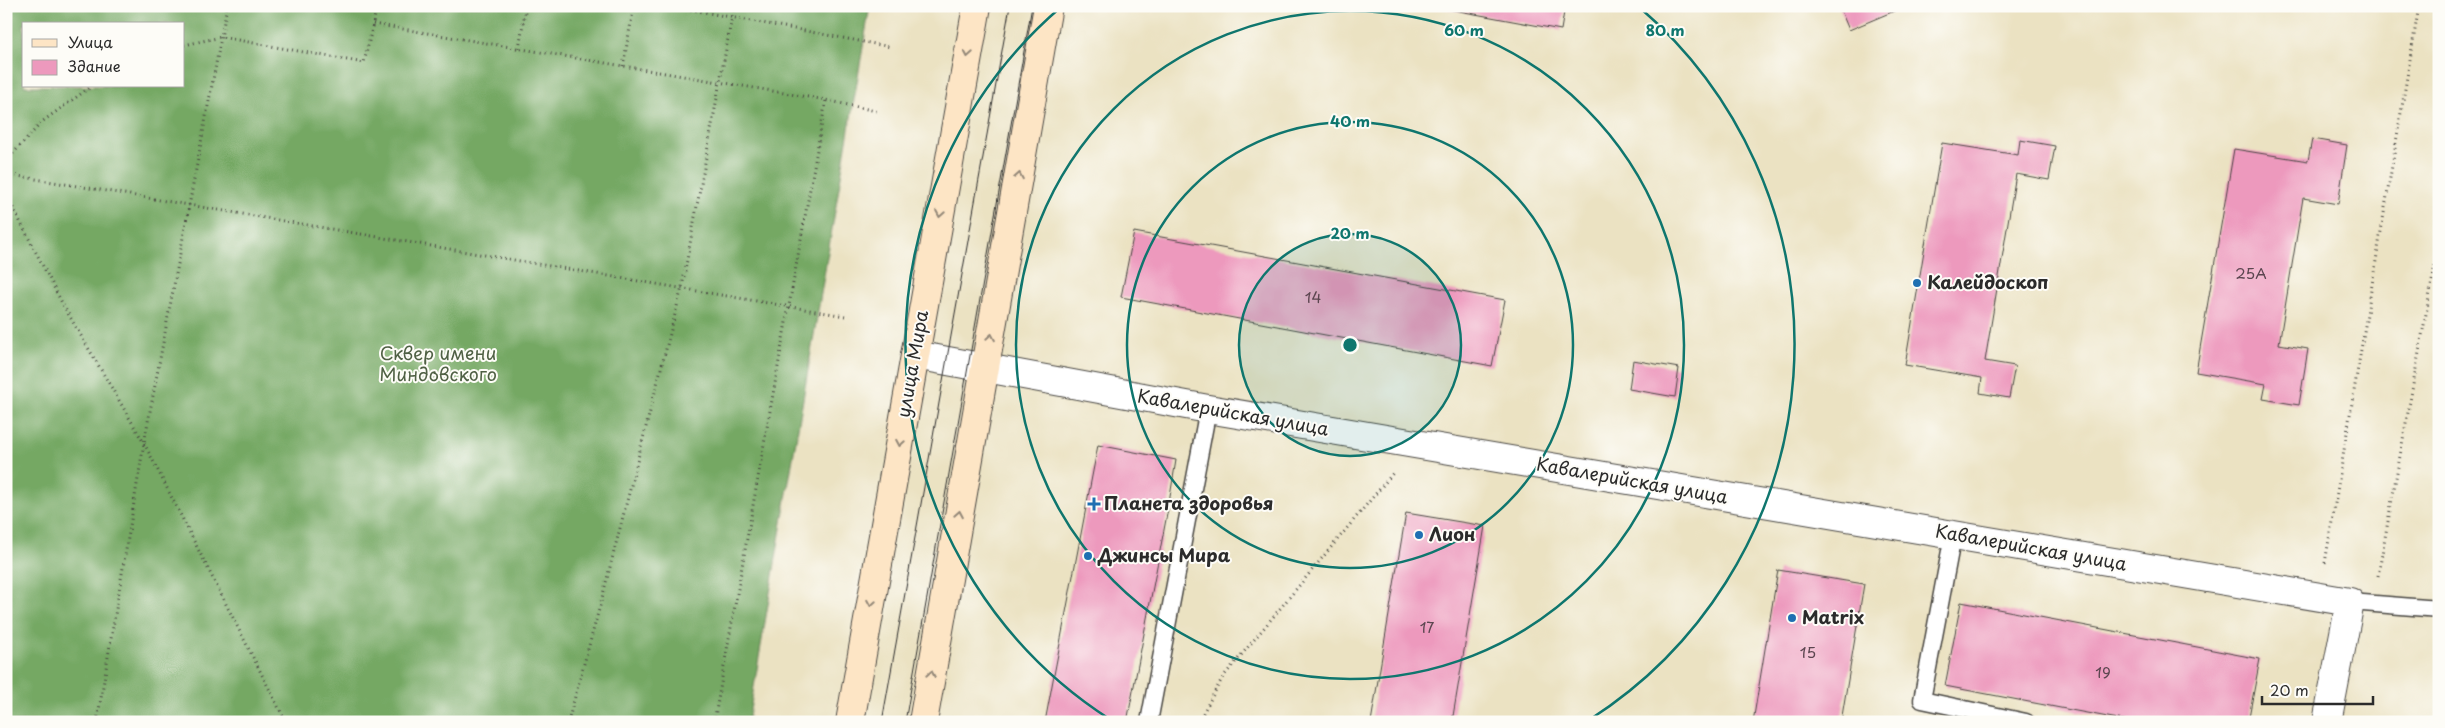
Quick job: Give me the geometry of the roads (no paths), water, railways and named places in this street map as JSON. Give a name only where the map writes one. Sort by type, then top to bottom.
[{"type":"main road","name":"улица Мира","points":[[850,722],[977,6]]},
{"type":"main road","points":[[923,722],[1048,6]]},
{"type":"street","name":"Кавалерийская улица","points":[[915,355],[1208,409],[2362,603]]},
{"type":"street","points":[[2328,722],[2362,603]]},
{"type":"lane","points":[[1150,722],[1208,409]]},
{"type":"lane","points":[[1953,535],[1922,700],[2026,722]]},
{"type":"lane","points":[[2362,603],[2439,609]]},
{"type":"tram line","points":[[882,722],[1010,6]]},
{"type":"tram line","points":[[905,722],[1032,6]]},
{"type":"place","name":"Калейдоскоп","points":[[1917,283]]},
{"type":"place","name":"Планета здоровья","points":[[1094,504]]},
{"type":"place","name":"Лион","points":[[1419,535]]},
{"type":"place","name":"Джинсы Мира","points":[[1088,556]]},
{"type":"place","name":"Matrix","points":[[1792,618]]},
{"type":"park label","name":"Сквер имени Миндовского","points":[[438,364]]}]
